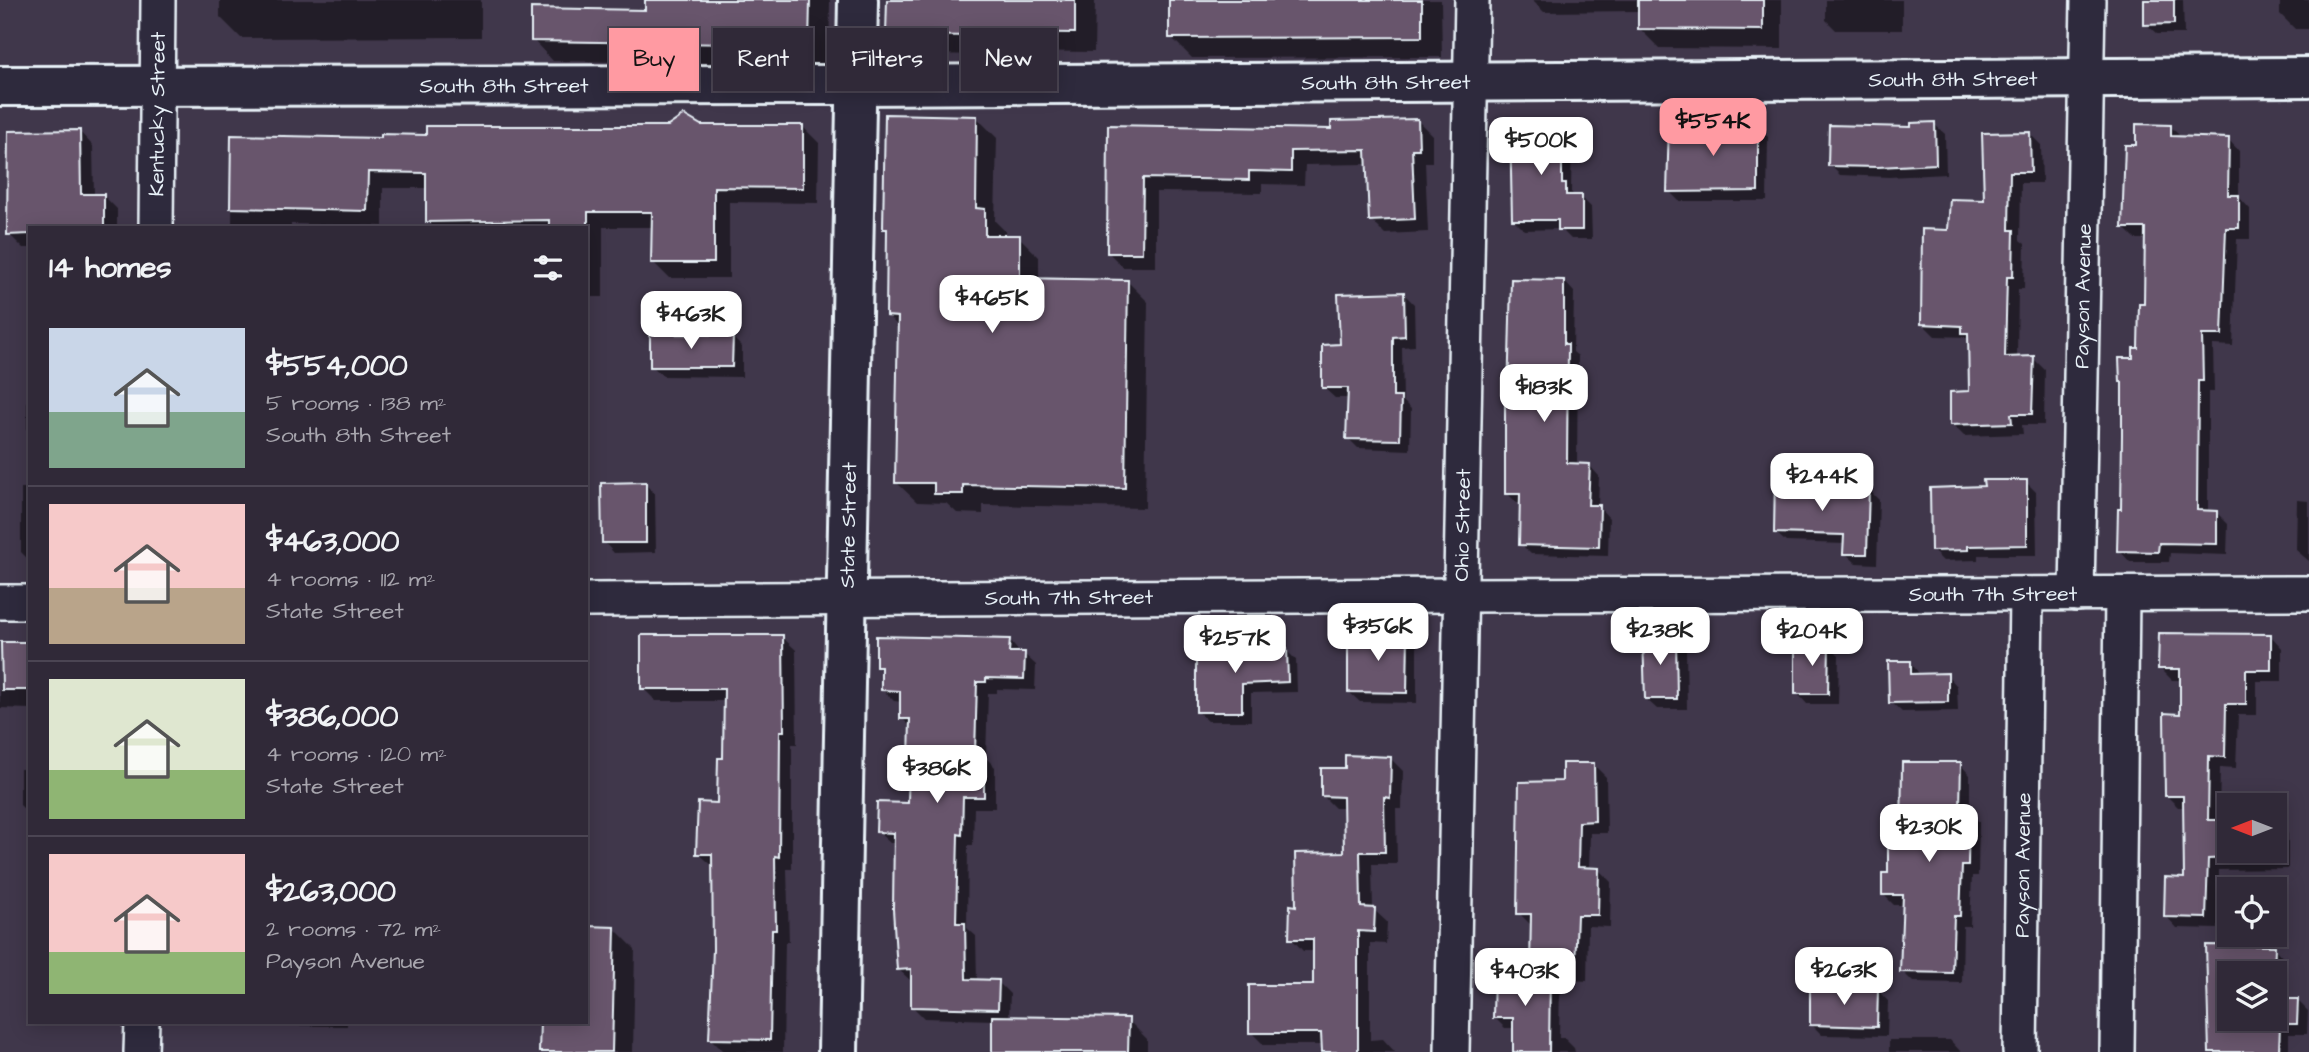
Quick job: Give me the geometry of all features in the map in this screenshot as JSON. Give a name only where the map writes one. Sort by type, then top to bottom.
[{"type":"street","name":"Kentucky Street","points":[[156,226],[158,0]]},
{"type":"street","name":"State Street","points":[[857,28],[858,0]]},
{"type":"street","name":"Ohio Street","points":[[1452,1052],[1472,0]]},
{"type":"street","name":"Payson Avenue","points":[[2077,594],[2088,0]]},
{"type":"street","name":"South 8th Street","points":[[947,85],[2309,77]]},
{"type":"street","name":"South 8th Street","points":[[0,86],[827,85]]},
{"type":"street","name":"State Street","points":[[838,1052],[856,91]]},
{"type":"street","name":"South 7th Street","points":[[588,600],[2309,593]]},
{"type":"street","name":"Payson Avenue","points":[[2020,1052],[2026,594]]},
{"type":"street","points":[[2117,1052],[2122,594]]},
{"type":"street","points":[[0,602],[28,602]]},
{"type":"street","points":[[141,1052],[142,1024]]},
{"type":"building","points":[[645,0],[810,0],[809,28],[713,28],[713,44],[699,43],[699,28],[609,28],[609,42],[531,41],[531,8],[645,10]]},
{"type":"building","points":[[887,0],[1075,0],[1075,33],[1057,33],[1057,28],[961,28],[961,36],[947,36],[947,28],[886,28]]},
{"type":"building","points":[[1169,0],[1422,0],[1422,37],[1169,38]]},
{"type":"building","points":[[1638,0],[1763,0],[1763,30],[1638,29]]},
{"type":"building","points":[[2144,0],[2174,0],[2174,24],[2144,25]]},
{"type":"building","points":[[885,114],[977,116],[976,208],[985,209],[985,235],[1020,235],[1020,278],[1128,280],[1125,488],[963,485],[963,494],[934,494],[934,483],[895,483],[898,317],[886,316],[887,229],[883,229]]},
{"type":"building","points":[[684,115],[701,125],[803,125],[803,188],[714,187],[714,263],[651,263],[652,212],[588,212],[588,226],[549,226],[549,220],[426,222],[426,173],[368,172],[367,211],[230,208],[231,135],[381,138],[381,134],[426,135],[426,126],[668,126]]},
{"type":"building","points":[[1418,119],[1419,149],[1412,149],[1415,219],[1369,221],[1366,150],[1291,151],[1291,172],[1249,171],[1249,180],[1143,178],[1142,253],[1107,253],[1108,125],[1331,129],[1331,121]]},
{"type":"building","points":[[1510,122],[1562,123],[1562,184],[1566,184],[1566,195],[1582,195],[1582,230],[1558,230],[1558,220],[1512,220]]},
{"type":"building","points":[[1935,122],[1936,164],[1828,166],[1829,125],[1911,127],[1911,123]]},
{"type":"building","points":[[1669,123],[1758,125],[1758,191],[1667,192]]},
{"type":"building","points":[[2136,124],[2171,125],[2171,136],[2229,138],[2228,195],[2239,195],[2239,228],[2226,228],[2222,335],[2202,335],[2203,381],[2198,381],[2197,510],[2217,511],[2217,544],[2159,543],[2158,552],[2117,551],[2118,509],[2121,509],[2122,435],[2119,358],[2133,358],[2133,348],[2138,348],[2139,304],[2144,304],[2145,228],[2122,228],[2125,145],[2136,145]]},
{"type":"building","points":[[80,130],[81,194],[104,194],[104,226],[28,226],[28,234],[7,235],[8,131]]},
{"type":"building","points":[[2030,132],[2031,172],[2010,172],[2009,230],[2014,230],[2013,277],[2007,277],[2005,357],[2034,356],[2032,414],[2011,414],[2012,423],[1950,425],[1950,392],[1969,391],[1968,333],[1962,333],[1962,326],[1921,324],[1922,229],[1948,230],[1950,199],[1984,200],[1982,133]]},
{"type":"building","points":[[1511,279],[1564,280],[1564,344],[1568,344],[1567,463],[1590,464],[1588,505],[1600,505],[1599,547],[1519,545],[1520,494],[1505,494],[1505,400],[1508,400]]},
{"type":"building","points":[[1404,292],[1405,336],[1393,337],[1393,397],[1401,397],[1400,440],[1346,439],[1348,388],[1322,388],[1322,345],[1340,344],[1338,294]]},
{"type":"building","points":[[650,334],[733,335],[732,367],[650,367]]},
{"type":"building","points":[[1775,474],[1800,474],[1799,492],[1845,493],[1845,487],[1869,488],[1867,554],[1843,554],[1844,535],[1774,533]]},
{"type":"building","points":[[1983,480],[2027,480],[2027,545],[1968,546],[1968,550],[1931,551],[1930,488],[1984,486]]},
{"type":"building","points":[[646,482],[646,543],[602,543],[601,483]]},
{"type":"building","points":[[1348,633],[1408,634],[1407,693],[1348,692]]},
{"type":"building","points":[[2159,633],[2271,634],[2271,670],[2246,670],[2246,704],[2226,704],[2225,757],[2209,756],[2208,820],[2217,820],[2217,859],[2208,859],[2206,918],[2164,917],[2165,877],[2184,878],[2183,796],[2165,796],[2164,713],[2180,714],[2180,669],[2158,669]]},
{"type":"building","points":[[641,635],[783,635],[784,731],[780,731],[779,857],[775,856],[776,930],[772,930],[770,1040],[709,1039],[713,949],[712,854],[696,854],[698,802],[717,803],[718,758],[723,758],[724,689],[641,689]]},
{"type":"building","points":[[876,636],[1010,639],[1009,652],[1025,652],[1024,679],[986,678],[986,682],[977,682],[975,753],[984,753],[984,797],[963,797],[962,835],[958,834],[956,923],[965,923],[966,979],[999,980],[998,1009],[911,1007],[911,969],[897,970],[893,909],[894,833],[876,832],[877,802],[908,803],[910,719],[900,719],[900,691],[881,690],[881,667],[876,667]]},
{"type":"building","points":[[1643,636],[1676,636],[1677,699],[1645,699]]},
{"type":"building","points":[[1,642],[28,642],[28,690],[2,690]]},
{"type":"building","points":[[1795,643],[1829,643],[1828,694],[1795,694]]},
{"type":"building","points":[[1196,647],[1242,650],[1287,648],[1288,682],[1242,684],[1242,712],[1196,712]]},
{"type":"building","points":[[1888,661],[1911,661],[1911,674],[1948,673],[1948,702],[1889,703]]},
{"type":"building","points":[[1345,755],[1391,757],[1390,798],[1384,797],[1385,852],[1360,852],[1361,907],[1375,908],[1374,932],[1358,931],[1358,1052],[1322,1052],[1321,1033],[1249,1033],[1249,985],[1313,985],[1313,939],[1289,939],[1290,905],[1296,906],[1295,853],[1344,852],[1343,797],[1321,796],[1321,768],[1345,768]]},
{"type":"building","points":[[1902,762],[1961,762],[1960,809],[1969,809],[1968,866],[1962,866],[1960,916],[1954,916],[1952,973],[1900,972],[1903,895],[1882,895],[1882,873],[1888,873],[1888,842],[1901,842]]},
{"type":"building","points":[[1562,763],[1594,763],[1595,821],[1579,822],[1578,867],[1599,868],[1598,915],[1577,915],[1575,969],[1530,968],[1531,914],[1517,914],[1519,782],[1562,781]]},
{"type":"building","points":[[588,926],[615,927],[612,1052],[539,1052],[540,1024],[588,1024]]},
{"type":"building","points":[[2206,945],[2275,947],[2274,961],[2217,961],[2217,1031],[2280,1031],[2279,1052],[2209,1052]]},
{"type":"building","points":[[1494,971],[1550,972],[1549,1052],[1513,1052],[1513,1018],[1493,1018]]},
{"type":"building","points":[[1810,987],[1878,989],[1877,1027],[1810,1025]]},
{"type":"building","points":[[2287,999],[2298,999],[2297,1024],[2287,1024]]},
{"type":"building","points":[[992,1016],[1129,1018],[1128,1052],[992,1052]]}]
